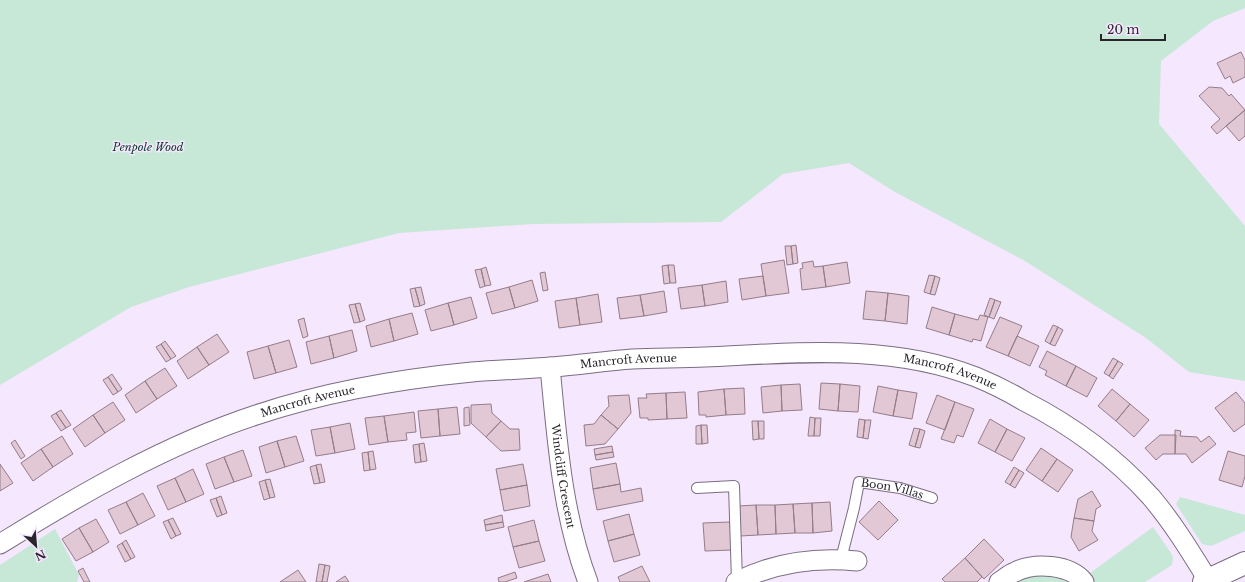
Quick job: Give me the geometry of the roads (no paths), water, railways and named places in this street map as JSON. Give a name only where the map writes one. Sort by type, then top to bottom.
[{"type":"street","name":"Mancroft Avenue","points":[[0,544],[81,495],[119,474],[180,444],[254,415],[318,397],[399,381],[471,372],[630,360],[811,353],[855,353],[926,362],[957,370],[999,387],[1069,426],[1104,452],[1150,497],[1183,540],[1206,581]]},
{"type":"street","name":"Windcliff Crescent","points":[[550,367],[565,496],[576,542],[588,582]]},
{"type":"street","name":"Boon Villas","points":[[737,582],[758,572],[796,562],[849,560]]},
{"type":"street","points":[[1206,581],[1245,563]]},
{"type":"street","points":[[999,582],[1015,571],[1034,567],[1055,566],[1079,576],[1084,582]]},
{"type":"lane","name":"Boon Villas","points":[[849,560],[854,508],[859,482],[900,488],[932,498]]},
{"type":"lane","name":"Boon Villas","points":[[697,488],[734,486],[737,582]]},
{"type":"park label","name":"Penpole Wood","points":[[148,147]]}]
